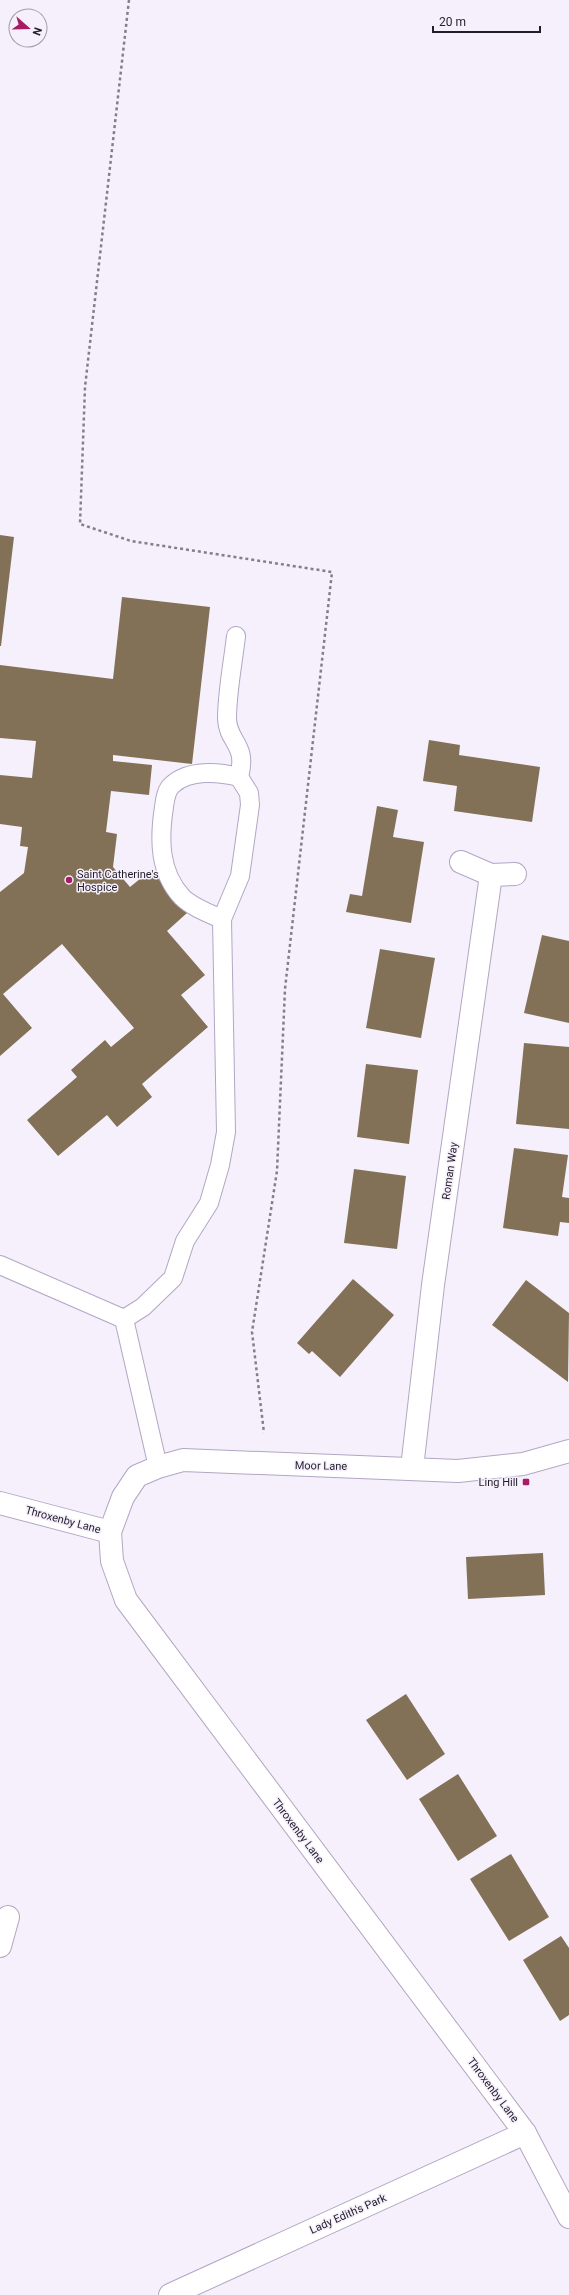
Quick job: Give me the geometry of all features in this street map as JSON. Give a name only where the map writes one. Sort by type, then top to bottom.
[{"type":"street","points":[[461,862],[491,875],[515,874]]},
{"type":"street","name":"Roman Way","points":[[412,1468],[434,1285],[491,875]]},
{"type":"street","name":"Moor Lane","points":[[110,1532],[123,1497],[137,1476],[158,1467],[182,1460],[458,1471],[523,1464],[569,1451]]},
{"type":"street","name":"Throxenby Lane","points":[[0,1503],[110,1532],[112,1561],[126,1600],[525,2133],[569,2218]]},
{"type":"street","points":[[0,1946],[8,1917]]},
{"type":"street","name":"Lady Edith's Park","points":[[170,2295],[525,2133]]},
{"type":"lane","points":[[236,636],[227,721],[242,754],[243,763],[239,777]]},
{"type":"lane","points":[[124,1320],[143,1307],[173,1278],[185,1241],[209,1203],[220,1165],[226,1132],[222,919],[240,876],[250,805],[249,792],[239,777],[220,772],[186,777],[172,785],[166,795],[161,829],[163,862],[168,878],[182,897],[198,908],[222,919]]},
{"type":"lane","points":[[0,1265],[124,1320]]},
{"type":"lane","points":[[124,1320],[158,1467]]},
{"type":"building","points":[[0,535],[14,537],[1,646],[0,646]]},
{"type":"building","name":"Saint Catherine's Hospice","points":[[122,597],[210,607],[192,764],[113,755],[113,761],[152,765],[149,795],[111,791],[106,832],[117,834],[113,867],[130,887],[151,870],[187,913],[167,931],[205,975],[181,995],[208,1027],[142,1084],[152,1097],[117,1127],[107,1115],[58,1156],[27,1120],[77,1077],[71,1070],[105,1040],[111,1047],[134,1028],[62,944],[3,994],[32,1028],[0,1056],[0,892],[24,873],[28,847],[20,846],[22,827],[0,824],[0,775],[32,778],[36,741],[0,738],[0,665],[113,679]]},
{"type":"building","points":[[429,740],[460,745],[459,755],[540,767],[532,822],[454,811],[457,786],[423,781]]},
{"type":"building","points":[[377,806],[398,810],[393,837],[424,842],[411,923],[346,912],[350,894],[362,896]]},
{"type":"building","points":[[542,935],[569,941],[569,1023],[524,1013]]},
{"type":"building","points":[[380,949],[435,958],[421,1038],[366,1028]]},
{"type":"building","points":[[524,1043],[569,1047],[569,1129],[516,1124]]},
{"type":"building","points":[[366,1064],[418,1070],[409,1144],[357,1137]]},
{"type":"building","points":[[514,1148],[568,1155],[562,1197],[569,1198],[569,1223],[560,1222],[558,1236],[503,1228]]},
{"type":"building","points":[[354,1169],[406,1176],[397,1249],[344,1243]]},
{"type":"building","points":[[353,1279],[394,1315],[340,1377],[312,1351],[309,1354],[297,1343]]},
{"type":"building","points":[[526,1280],[569,1313],[568,1382],[492,1325]]},
{"type":"building","points":[[543,1553],[545,1595],[468,1599],[466,1557]]},
{"type":"building","points":[[406,1694],[445,1754],[407,1780],[366,1720]]},
{"type":"building","points":[[458,1774],[497,1836],[458,1861],[419,1799]]},
{"type":"building","points":[[511,1854],[549,1917],[509,1941],[470,1879]]},
{"type":"building","points":[[561,1936],[569,1948],[569,2015],[560,2021],[523,1960]]},
{"type":"place","name":"Saint Catherine's Hospice","points":[[69,880]]},
{"type":"place","name":"Ling Hill","points":[[526,1482]]}]
